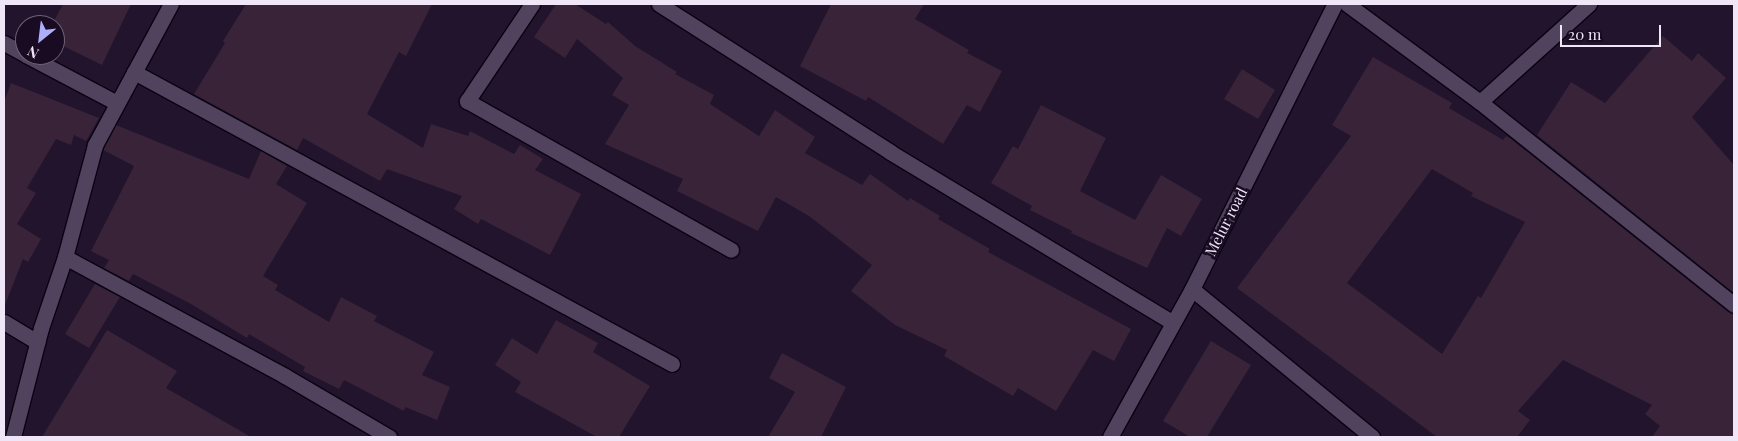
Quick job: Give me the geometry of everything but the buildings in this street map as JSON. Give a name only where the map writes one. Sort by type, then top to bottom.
[{"type":"street","points":[[12,437],[37,342],[65,257],[95,145],[171,4]]},
{"type":"street","points":[[532,4],[467,101],[730,250]]},
{"type":"street","points":[[659,4],[890,152],[1172,322]]},
{"type":"street","name":"Melur road","points":[[1110,437],[1172,322],[1192,289],[1335,4]]},
{"type":"street","points":[[1347,4],[1480,102],[1734,305]]},
{"type":"street","points":[[1480,102],[1589,4]]},
{"type":"street","points":[[4,43],[15,49]]},
{"type":"street","points":[[45,65],[117,103]]},
{"type":"street","points":[[134,72],[672,364]]},
{"type":"street","points":[[65,257],[285,376],[389,437]]},
{"type":"street","points":[[1192,289],[1372,437]]},
{"type":"street","points":[[4,322],[37,342]]}]
